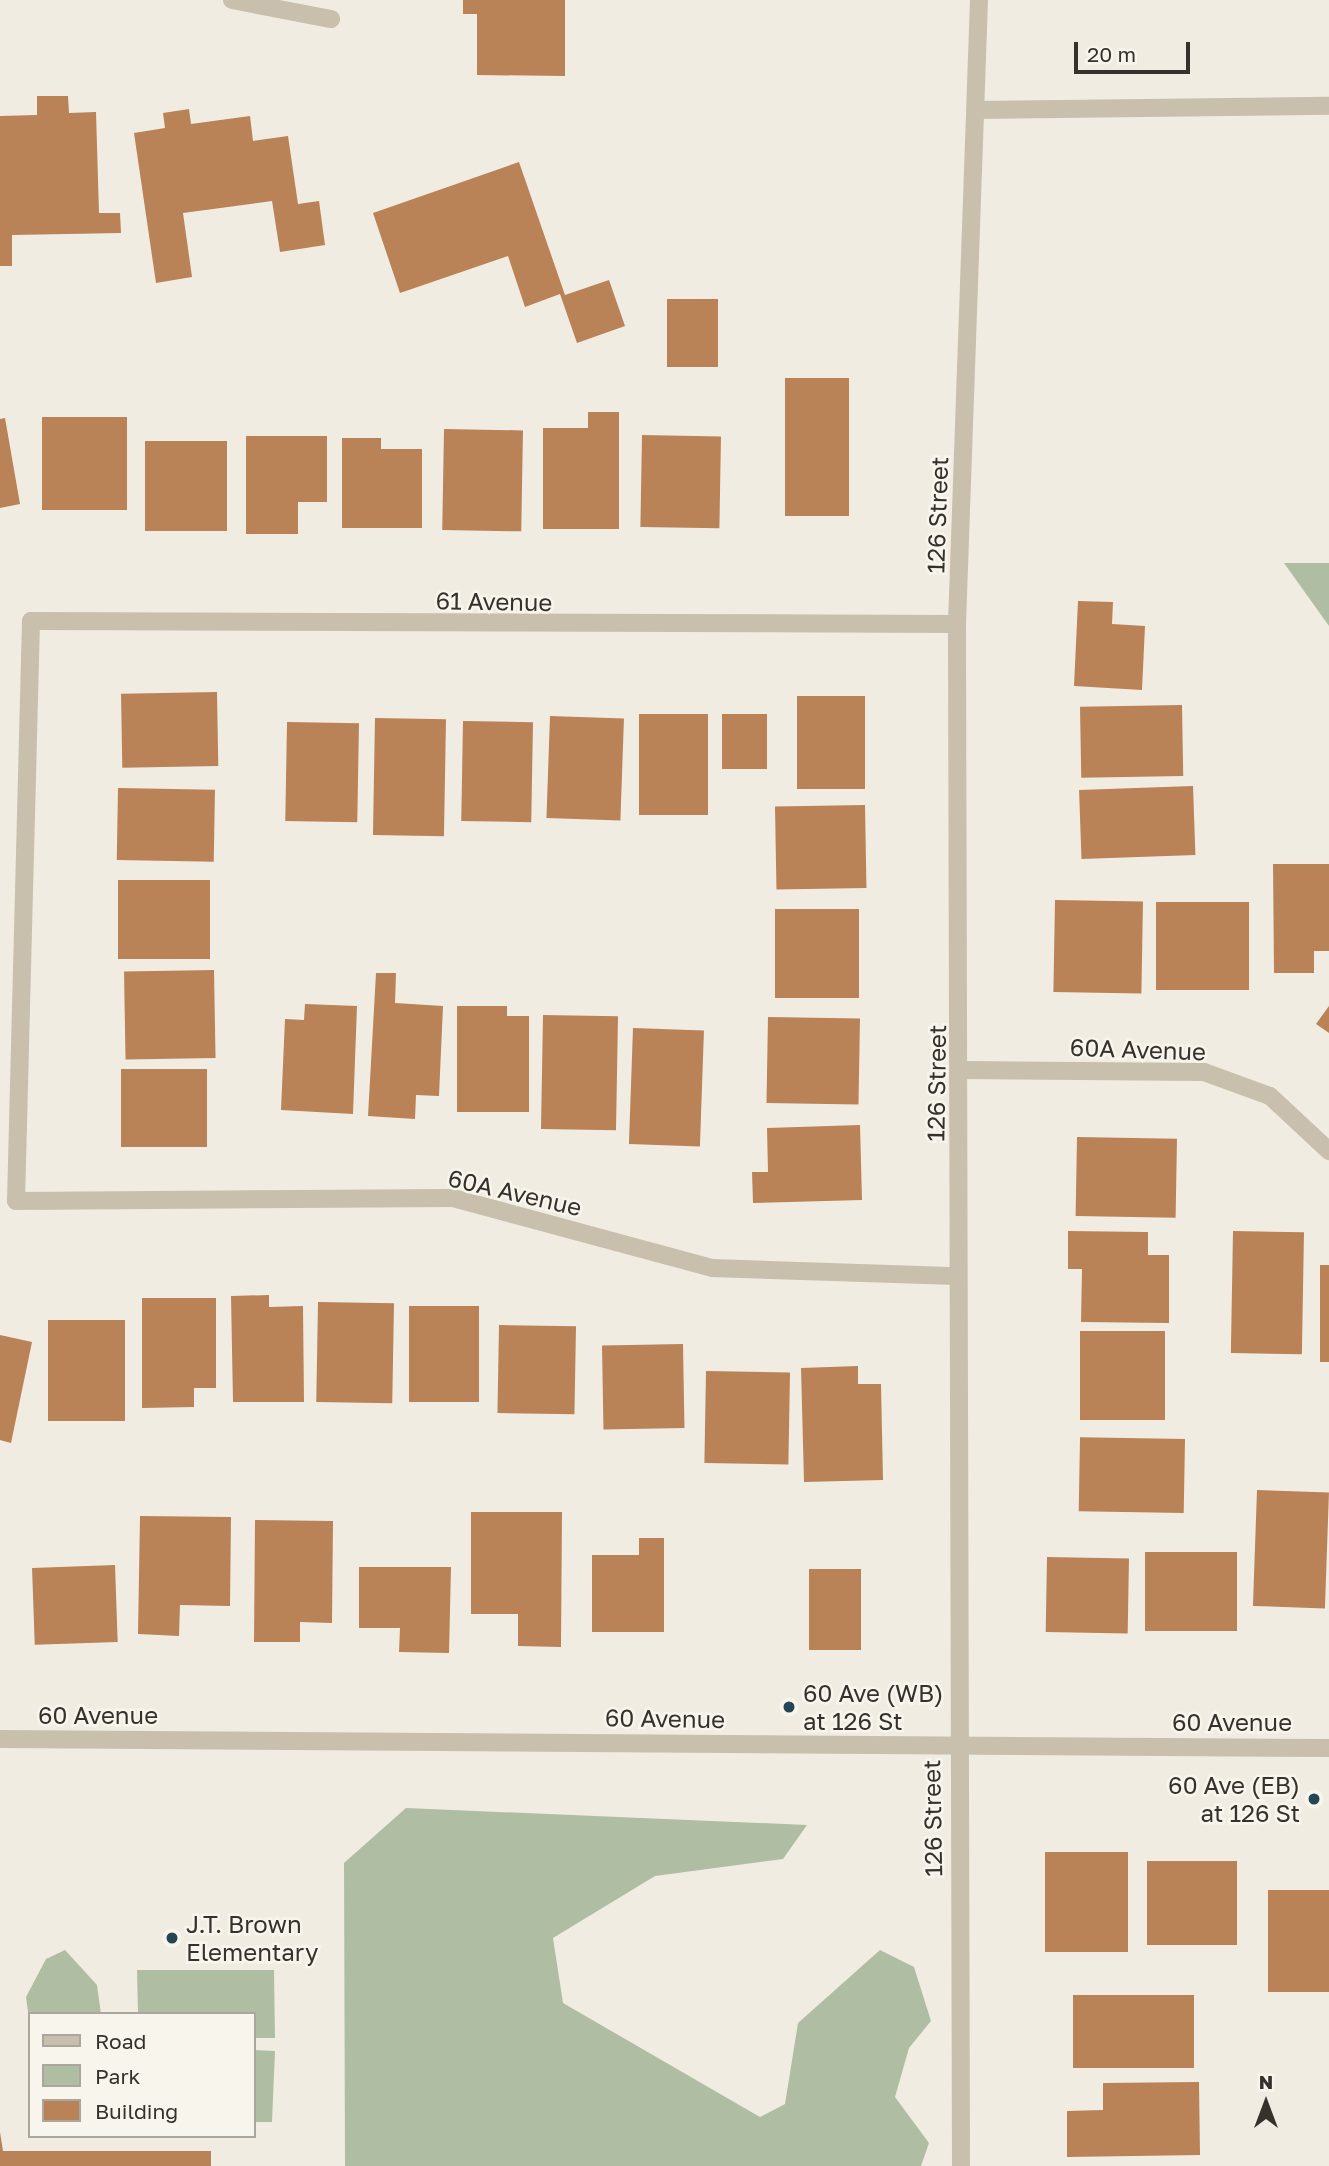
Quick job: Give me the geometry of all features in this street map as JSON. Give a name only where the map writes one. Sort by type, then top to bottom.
[{"type":"street","points":[[232,0],[331,19]]},
{"type":"street","name":"126 Street","points":[[961,2166],[956,1745],[957,1276],[962,1070],[957,624],[979,0]]},
{"type":"street","points":[[977,110],[1329,106]]},
{"type":"street","name":"61 Avenue","points":[[16,1201],[31,621],[957,624]]},
{"type":"street","name":"60A Avenue","points":[[962,1070],[1204,1072],[1270,1096],[1329,1151]]},
{"type":"street","name":"60A Avenue","points":[[16,1201],[453,1198],[712,1268],[957,1276]]},
{"type":"street","name":"60 Avenue","points":[[0,1739],[1329,1748]]},
{"type":"green space","points":[[1284,563],[1329,563],[1329,626]]},
{"type":"green space","points":[[406,1808],[807,1825],[783,1859],[655,1876],[553,1938],[563,2003],[760,2117],[785,2104],[798,2023],[880,1950],[914,1967],[931,2021],[909,2048],[895,2097],[929,2143],[921,2166],[345,2166],[344,1863]]},
{"type":"green space","points":[[65,1950],[97,1985],[101,2012],[28,2012],[26,1997],[46,1959]]},
{"type":"green space","points":[[137,1970],[274,1970],[275,2038],[256,2038],[256,2012],[138,2012]]},
{"type":"green space","points":[[256,2050],[275,2051],[272,2122],[256,2122]]},
{"type":"building","points":[[463,0],[565,0],[565,76],[477,75],[477,14],[463,14]]},
{"type":"building","points":[[37,96],[68,96],[69,113],[96,112],[99,213],[120,213],[121,233],[12,235],[12,266],[0,266],[0,116],[37,115]]},
{"type":"building","points":[[189,109],[191,124],[250,116],[253,141],[288,136],[298,204],[319,201],[325,245],[280,252],[272,201],[183,213],[192,277],[156,283],[134,133],[165,128],[163,113]]},
{"type":"building","points":[[519,162],[565,295],[609,280],[625,326],[577,343],[560,294],[525,307],[508,256],[400,293],[373,213]]},
{"type":"building","points":[[667,299],[718,299],[718,367],[667,367]]},
{"type":"building","points":[[785,378],[849,378],[849,516],[785,516]]},
{"type":"building","points":[[588,412],[619,412],[619,529],[543,529],[543,428],[588,428]]},
{"type":"building","points":[[42,417],[127,417],[127,510],[42,510]]},
{"type":"building","points":[[5,418],[20,504],[0,508],[0,419]]},
{"type":"building","points":[[444,429],[523,430],[521,531],[442,530]]},
{"type":"building","points":[[642,435],[721,436],[719,528],[640,527]]},
{"type":"building","points":[[246,436],[327,436],[327,502],[298,502],[298,534],[246,534]]},
{"type":"building","points":[[342,438],[381,438],[381,449],[422,449],[422,528],[342,528]]},
{"type":"building","points":[[145,441],[227,441],[227,531],[145,531]]},
{"type":"building","points":[[1078,601],[1113,602],[1112,624],[1145,626],[1142,690],[1074,686]]},
{"type":"building","points":[[217,692],[218,766],[122,768],[121,694]]},
{"type":"building","points":[[797,696],[865,696],[865,789],[797,789]]},
{"type":"building","points":[[1182,705],[1183,776],[1081,778],[1080,707]]},
{"type":"building","points":[[639,714],[708,714],[708,815],[639,815]]},
{"type":"building","points":[[722,714],[767,714],[767,769],[722,769]]},
{"type":"building","points":[[550,716],[624,719],[620,821],[546,818]]},
{"type":"building","points":[[375,718],[446,719],[444,836],[373,835]]},
{"type":"building","points":[[463,721],[533,722],[531,822],[461,821]]},
{"type":"building","points":[[287,722],[359,723],[357,822],[285,821]]},
{"type":"building","points":[[1193,786],[1195,855],[1081,859],[1079,790]]},
{"type":"building","points":[[118,788],[215,790],[214,862],[117,860]]},
{"type":"building","points":[[865,805],[866,888],[776,890],[775,807]]},
{"type":"building","points":[[1273,864],[1329,864],[1329,951],[1314,951],[1314,973],[1274,973]]},
{"type":"building","points":[[118,880],[210,880],[210,959],[118,959]]},
{"type":"building","points":[[1055,900],[1143,902],[1141,994],[1053,992]]},
{"type":"building","points":[[1156,902],[1249,902],[1249,990],[1156,990]]},
{"type":"building","points":[[775,909],[859,909],[859,998],[775,998]]},
{"type":"building","points":[[214,970],[216,1058],[126,1060],[124,972]]},
{"type":"building","points":[[376,973],[396,973],[395,1003],[443,1006],[439,1096],[416,1095],[415,1119],[368,1116]]},
{"type":"building","points":[[305,1004],[357,1006],[353,1114],[281,1110],[285,1019],[304,1020]]},
{"type":"building","points":[[457,1006],[507,1006],[507,1016],[529,1016],[529,1112],[457,1112]]},
{"type":"building","points":[[1329,1006],[1329,1033],[1316,1024]]},
{"type":"building","points":[[543,1015],[618,1016],[616,1130],[541,1129]]},
{"type":"building","points":[[768,1017],[860,1019],[858,1105],[766,1103]]},
{"type":"building","points":[[633,1028],[704,1030],[700,1146],[629,1144]]},
{"type":"building","points":[[121,1069],[207,1069],[207,1147],[121,1147]]},
{"type":"building","points":[[860,1125],[862,1200],[753,1203],[752,1172],[768,1172],[767,1128]]},
{"type":"building","points":[[1077,1137],[1177,1139],[1176,1218],[1076,1216]]},
{"type":"building","points":[[1068,1231],[1148,1232],[1148,1255],[1169,1255],[1169,1323],[1081,1322],[1082,1269],[1068,1269]]},
{"type":"building","points":[[1233,1231],[1304,1232],[1302,1354],[1231,1353]]},
{"type":"building","points":[[1320,1265],[1329,1265],[1329,1362],[1320,1362]]},
{"type":"building","points":[[269,1295],[269,1307],[303,1306],[304,1402],[233,1402],[231,1296]]},
{"type":"building","points":[[142,1298],[216,1298],[216,1388],[194,1388],[194,1407],[142,1408]]},
{"type":"building","points":[[318,1302],[394,1303],[392,1403],[316,1402]]},
{"type":"building","points":[[409,1306],[479,1306],[479,1402],[409,1402]]},
{"type":"building","points":[[48,1320],[125,1320],[125,1421],[48,1421]]},
{"type":"building","points":[[499,1325],[576,1326],[574,1414],[497,1413]]},
{"type":"building","points":[[1080,1331],[1165,1331],[1165,1420],[1080,1420]]},
{"type":"building","points":[[0,1335],[32,1342],[11,1443],[0,1440]]},
{"type":"building","points":[[683,1344],[684,1428],[603,1429],[602,1345]]},
{"type":"building","points":[[858,1366],[858,1384],[881,1384],[883,1480],[804,1482],[801,1368]]},
{"type":"building","points":[[706,1371],[790,1372],[788,1464],[704,1463]]},
{"type":"building","points":[[1080,1437],[1185,1439],[1184,1513],[1079,1511]]},
{"type":"building","points":[[1257,1490],[1329,1493],[1325,1608],[1253,1606]]},
{"type":"building","points":[[471,1512],[562,1512],[561,1647],[518,1646],[518,1614],[471,1614]]},
{"type":"building","points":[[140,1516],[231,1517],[230,1606],[180,1605],[179,1636],[138,1634]]},
{"type":"building","points":[[255,1520],[333,1521],[332,1623],[300,1622],[300,1642],[254,1642]]},
{"type":"building","points":[[639,1538],[664,1538],[664,1632],[592,1632],[592,1555],[639,1555]]},
{"type":"building","points":[[1145,1552],[1237,1552],[1237,1631],[1145,1631]]},
{"type":"building","points":[[1047,1557],[1129,1558],[1128,1633],[1046,1632]]},
{"type":"building","points":[[115,1565],[118,1642],[35,1645],[32,1568]]},
{"type":"building","points":[[359,1567],[451,1567],[449,1653],[399,1652],[400,1628],[359,1628]]},
{"type":"building","points":[[809,1569],[861,1569],[861,1650],[809,1650]]},
{"type":"building","points":[[1045,1852],[1128,1852],[1128,1952],[1045,1952]]},
{"type":"building","points":[[1147,1861],[1237,1861],[1237,1945],[1147,1945]]},
{"type":"building","points":[[1268,1890],[1329,1890],[1329,1992],[1268,1992]]},
{"type":"building","points":[[1073,1995],[1194,1995],[1194,2068],[1073,2068]]},
{"type":"building","points":[[1199,2082],[1200,2155],[1067,2157],[1067,2111],[1103,2110],[1103,2083]]},
{"type":"building","points":[[0,2132],[3,2151],[211,2151],[211,2166],[0,2166]]},
{"type":"place","name":"60 Ave (WB) at 126 St","points":[[789,1707]]},
{"type":"place","name":"60 Ave (EB) at 126 St","points":[[1314,1799]]},
{"type":"place","name":"J.T. Brown Elementary","points":[[172,1938]]}]
